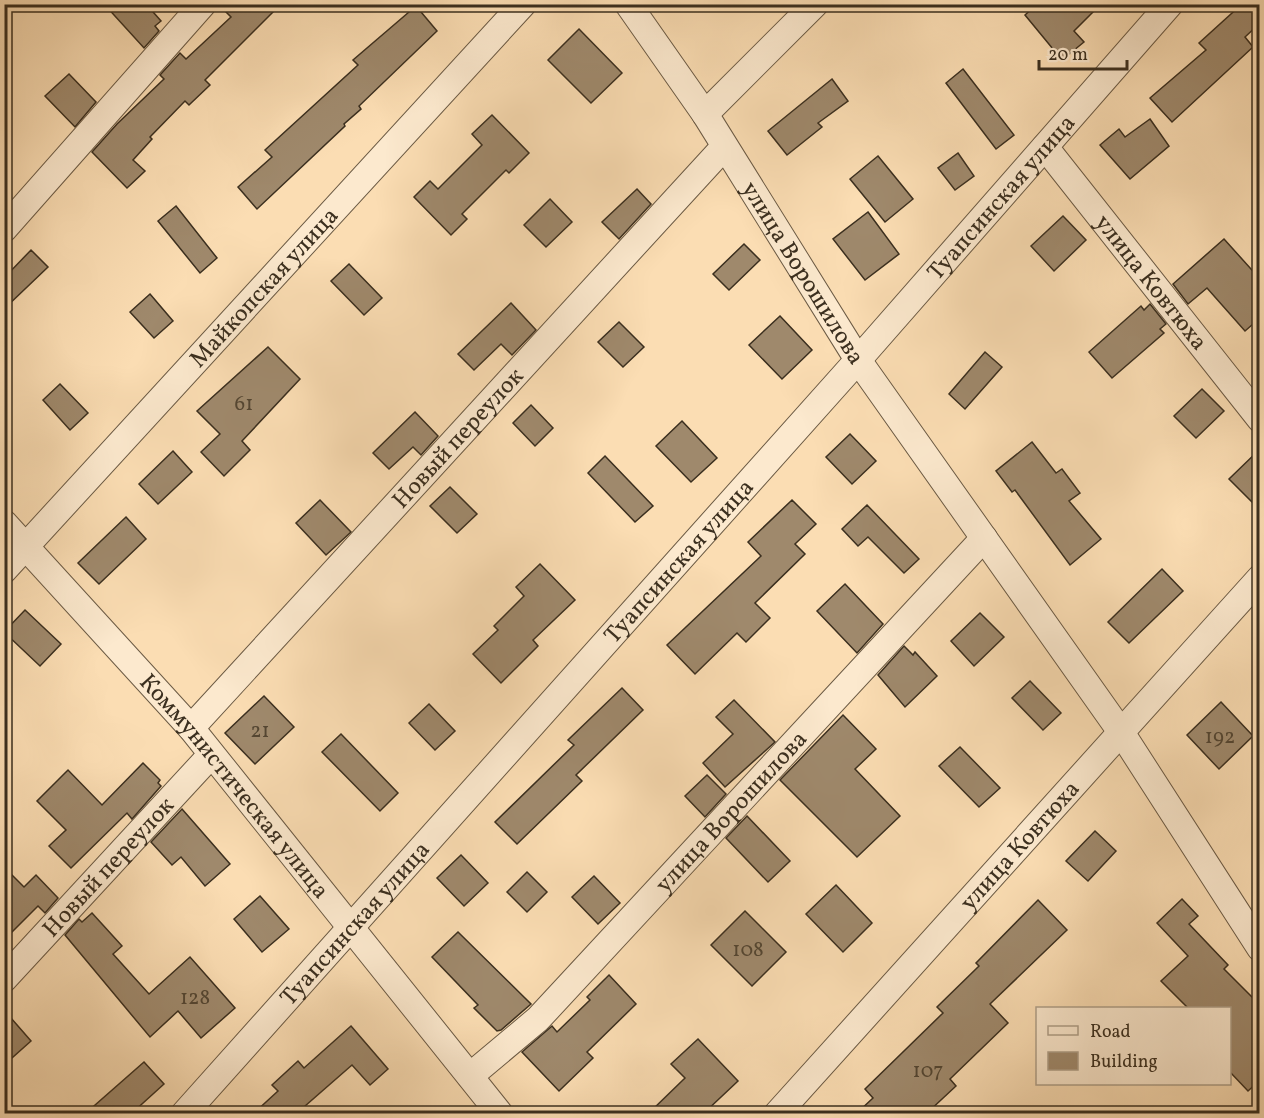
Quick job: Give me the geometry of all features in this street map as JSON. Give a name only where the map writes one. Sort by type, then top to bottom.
[{"type":"street","points":[[4,229],[203,4]]},
{"type":"street","name":"Майкопская улица","points":[[4,570],[522,4]]},
{"type":"street","name":"улица Ворошилова","points":[[628,4],[705,114],[858,360],[1252,917],[1260,948]]},
{"type":"street","points":[[705,114],[815,4]]},
{"type":"street","name":"Туапсинская улица","points":[[184,1113],[858,360],[1170,4]]},
{"type":"street","name":"Новый переулок","points":[[191,728],[724,147]]},
{"type":"street","name":"улица Ковтюха","points":[[1045,147],[1260,419]]},
{"type":"street","name":"Коммунистическая улица","points":[[4,523],[191,728],[500,1113]]},
{"type":"street","name":"улица Ворошилова","points":[[470,1076],[538,1019],[984,538]]},
{"type":"street","name":"улица Ковтюха","points":[[777,1113],[1260,578]]},
{"type":"street","name":"Новый переулок","points":[[4,979],[211,755]]},
{"type":"building","points":[[104,4],[146,4],[161,21],[155,26],[159,31],[144,48]]},
{"type":"building","points":[[218,4],[281,4],[205,80],[210,85],[189,105],[185,101],[150,137],[152,139],[133,160],[145,171],[127,188],[92,152],[117,124],[164,79],[160,75],[180,53],[186,59],[231,17]]},
{"type":"building","points":[[1037,4],[1101,4],[1074,31],[1084,42],[1062,60],[1025,15]]},
{"type":"building","points":[[1242,4],[1246,4],[1260,20],[1260,23],[1245,37],[1253,47],[1172,122],[1150,98],[1206,50],[1199,43]]},
{"type":"building","points":[[416,6],[437,31],[359,106],[361,109],[344,124],[345,126],[257,209],[238,187],[272,157],[265,150],[358,65],[353,60]]},
{"type":"building","points":[[579,29],[622,73],[591,103],[548,60]]},
{"type":"building","points":[[963,69],[1014,135],[996,149],[946,83]]},
{"type":"building","points":[[69,74],[96,102],[75,127],[45,96]]},
{"type":"building","points":[[832,79],[848,101],[818,123],[822,127],[787,155],[768,131]]},
{"type":"building","points":[[492,115],[529,153],[509,173],[506,170],[462,214],[467,219],[451,235],[414,197],[430,181],[438,189],[482,145],[472,134]]},
{"type":"building","points":[[1150,119],[1169,146],[1130,179],[1100,145],[1119,129],[1125,137]]},
{"type":"building","points":[[958,153],[974,176],[955,190],[938,168]]},
{"type":"building","points":[[878,156],[913,199],[885,222],[850,179]]},
{"type":"building","points":[[637,189],[651,204],[619,239],[602,222]]},
{"type":"building","points":[[550,199],[572,222],[546,247],[524,225]]},
{"type":"building","points":[[176,206],[217,258],[200,273],[158,221]]},
{"type":"building","points":[[868,212],[899,254],[865,280],[833,239]]},
{"type":"building","points":[[1063,216],[1086,240],[1054,271],[1031,246]]},
{"type":"building","points":[[1224,239],[1260,279],[1260,318],[1245,331],[1207,288],[1188,304],[1173,284]]},
{"type":"building","points":[[744,244],[760,260],[729,290],[713,274]]},
{"type":"building","points":[[31,250],[48,267],[4,309],[4,278]]},
{"type":"building","points":[[349,264],[382,298],[364,315],[331,281]]},
{"type":"building","points":[[150,294],[173,321],[154,338],[130,312]]},
{"type":"building","points":[[511,303],[536,330],[512,355],[501,344],[474,370],[458,354]]},
{"type":"building","points":[[1150,304],[1166,324],[1160,329],[1164,333],[1112,378],[1089,352],[1141,306],[1144,310]]},
{"type":"building","points":[[780,316],[812,350],[782,379],[749,345]]},
{"type":"building","points":[[619,322],[644,347],[623,367],[598,342]]},
{"type":"building","points":[[268,347],[300,379],[242,441],[250,450],[224,476],[201,452],[220,434],[197,411]]},
{"type":"building","points":[[985,352],[1002,367],[965,409],[949,394]]},
{"type":"building","points":[[60,384],[88,413],[70,430],[43,400]]},
{"type":"building","points":[[1202,389],[1224,411],[1196,438],[1174,416]]},
{"type":"building","points":[[531,405],[553,428],[535,446],[513,423]]},
{"type":"building","points":[[415,412],[438,436],[421,455],[413,447],[389,469],[373,453]]},
{"type":"building","points":[[682,421],[717,458],[691,482],[656,446]]},
{"type":"building","points":[[850,434],[876,461],[852,484],[826,457]]},
{"type":"building","points":[[1032,442],[1056,473],[1062,469],[1080,493],[1069,501],[1101,539],[1070,565],[1015,490],[1012,492],[996,471]]},
{"type":"building","points":[[1260,449],[1260,510],[1229,479]]},
{"type":"building","points":[[173,451],[192,472],[158,504],[139,484]]},
{"type":"building","points":[[605,456],[653,506],[635,522],[588,473]]},
{"type":"building","points":[[450,487],[477,514],[457,533],[430,506]]},
{"type":"building","points":[[320,500],[351,532],[326,555],[296,523]]},
{"type":"building","points":[[792,500],[816,524],[795,544],[805,554],[755,603],[770,618],[746,642],[737,633],[695,674],[667,645],[761,556],[748,542]]},
{"type":"building","points":[[867,505],[919,559],[904,573],[868,537],[858,546],[842,529]]},
{"type":"building","points":[[126,517],[146,539],[99,584],[78,563]]},
{"type":"building","points":[[540,564],[575,600],[533,640],[538,646],[501,683],[473,654],[498,630],[494,626],[524,596],[516,587]]},
{"type":"building","points":[[1162,569],[1183,591],[1129,643],[1108,622]]},
{"type":"building","points":[[845,584],[883,624],[857,653],[817,611]]},
{"type":"building","points":[[25,610],[61,644],[40,666],[4,632]]},
{"type":"building","points":[[980,613],[1004,637],[974,666],[951,641]]},
{"type":"building","points":[[904,646],[913,655],[915,652],[937,676],[905,707],[878,675]]},
{"type":"building","points":[[1030,681],[1061,713],[1043,730],[1012,698]]},
{"type":"building","points":[[622,688],[643,710],[576,775],[582,781],[517,844],[495,822],[574,745],[568,740]]},
{"type":"building","points":[[264,696],[294,727],[255,764],[225,733]]},
{"type":"building","points":[[734,700],[775,742],[725,787],[703,763],[733,734],[716,717]]},
{"type":"building","points":[[1221,702],[1253,736],[1219,769],[1187,735]]},
{"type":"building","points":[[429,704],[455,731],[435,750],[409,723]]},
{"type":"building","points":[[843,715],[876,749],[855,769],[900,816],[857,857],[780,780]]},
{"type":"building","points":[[341,734],[398,793],[380,811],[322,752]]},
{"type":"building","points":[[960,747],[1000,788],[979,807],[939,766]]},
{"type":"building","points":[[143,763],[160,780],[158,783],[161,786],[132,819],[127,813],[71,868],[49,846],[66,830],[37,801],[68,770],[102,805]]},
{"type":"building","points":[[707,775],[726,794],[705,817],[685,796]]},
{"type":"building","points":[[182,809],[230,864],[205,886],[181,857],[172,865],[151,842]]},
{"type":"building","points":[[747,816],[790,861],[768,882],[726,838]]},
{"type":"building","points":[[1095,831],[1116,851],[1088,881],[1066,861]]},
{"type":"building","points":[[461,855],[488,883],[464,906],[437,878]]},
{"type":"building","points":[[4,867],[24,887],[36,875],[58,898],[45,913],[38,906],[4,940]]},
{"type":"building","points":[[527,872],[547,892],[527,912],[507,892]]},
{"type":"building","points":[[594,876],[620,903],[598,924],[572,897]]},
{"type":"building","points":[[836,885],[872,923],[843,952],[806,914]]},
{"type":"building","points":[[260,896],[289,929],[262,952],[234,919]]},
{"type":"building","points":[[1182,899],[1198,916],[1189,924],[1228,965],[1224,969],[1260,1005],[1260,1080],[1248,1091],[1231,1073],[1231,1007],[1187,1007],[1161,981],[1188,956],[1157,923]]},
{"type":"building","points":[[1038,900],[1067,930],[990,1004],[1008,1023],[950,1079],[956,1086],[927,1113],[857,1113],[873,1098],[865,1089],[943,1013],[937,1007],[979,966],[976,963]]},
{"type":"building","points":[[745,911],[786,952],[752,986],[711,945]]},
{"type":"building","points":[[92,913],[122,946],[113,954],[149,994],[190,957],[235,1008],[201,1038],[178,1011],[150,1037],[65,935],[79,919],[82,922]]},
{"type":"building","points":[[458,932],[531,1004],[501,1030],[497,1031],[474,1008],[478,1005],[432,957]]},
{"type":"building","points":[[609,975],[636,1004],[587,1052],[593,1058],[559,1091],[522,1052],[552,1026],[557,1032],[590,1000],[587,997]]},
{"type":"building","points":[[4,1010],[31,1041],[4,1065]]},
{"type":"building","points":[[351,1026],[388,1069],[370,1085],[352,1065],[297,1113],[254,1113],[278,1091],[272,1085],[298,1061],[304,1068]]},
{"type":"building","points":[[698,1039],[738,1081],[704,1113],[649,1113],[685,1078],[671,1064]]},
{"type":"building","points":[[144,1062],[164,1084],[132,1113],[86,1113]]}]
